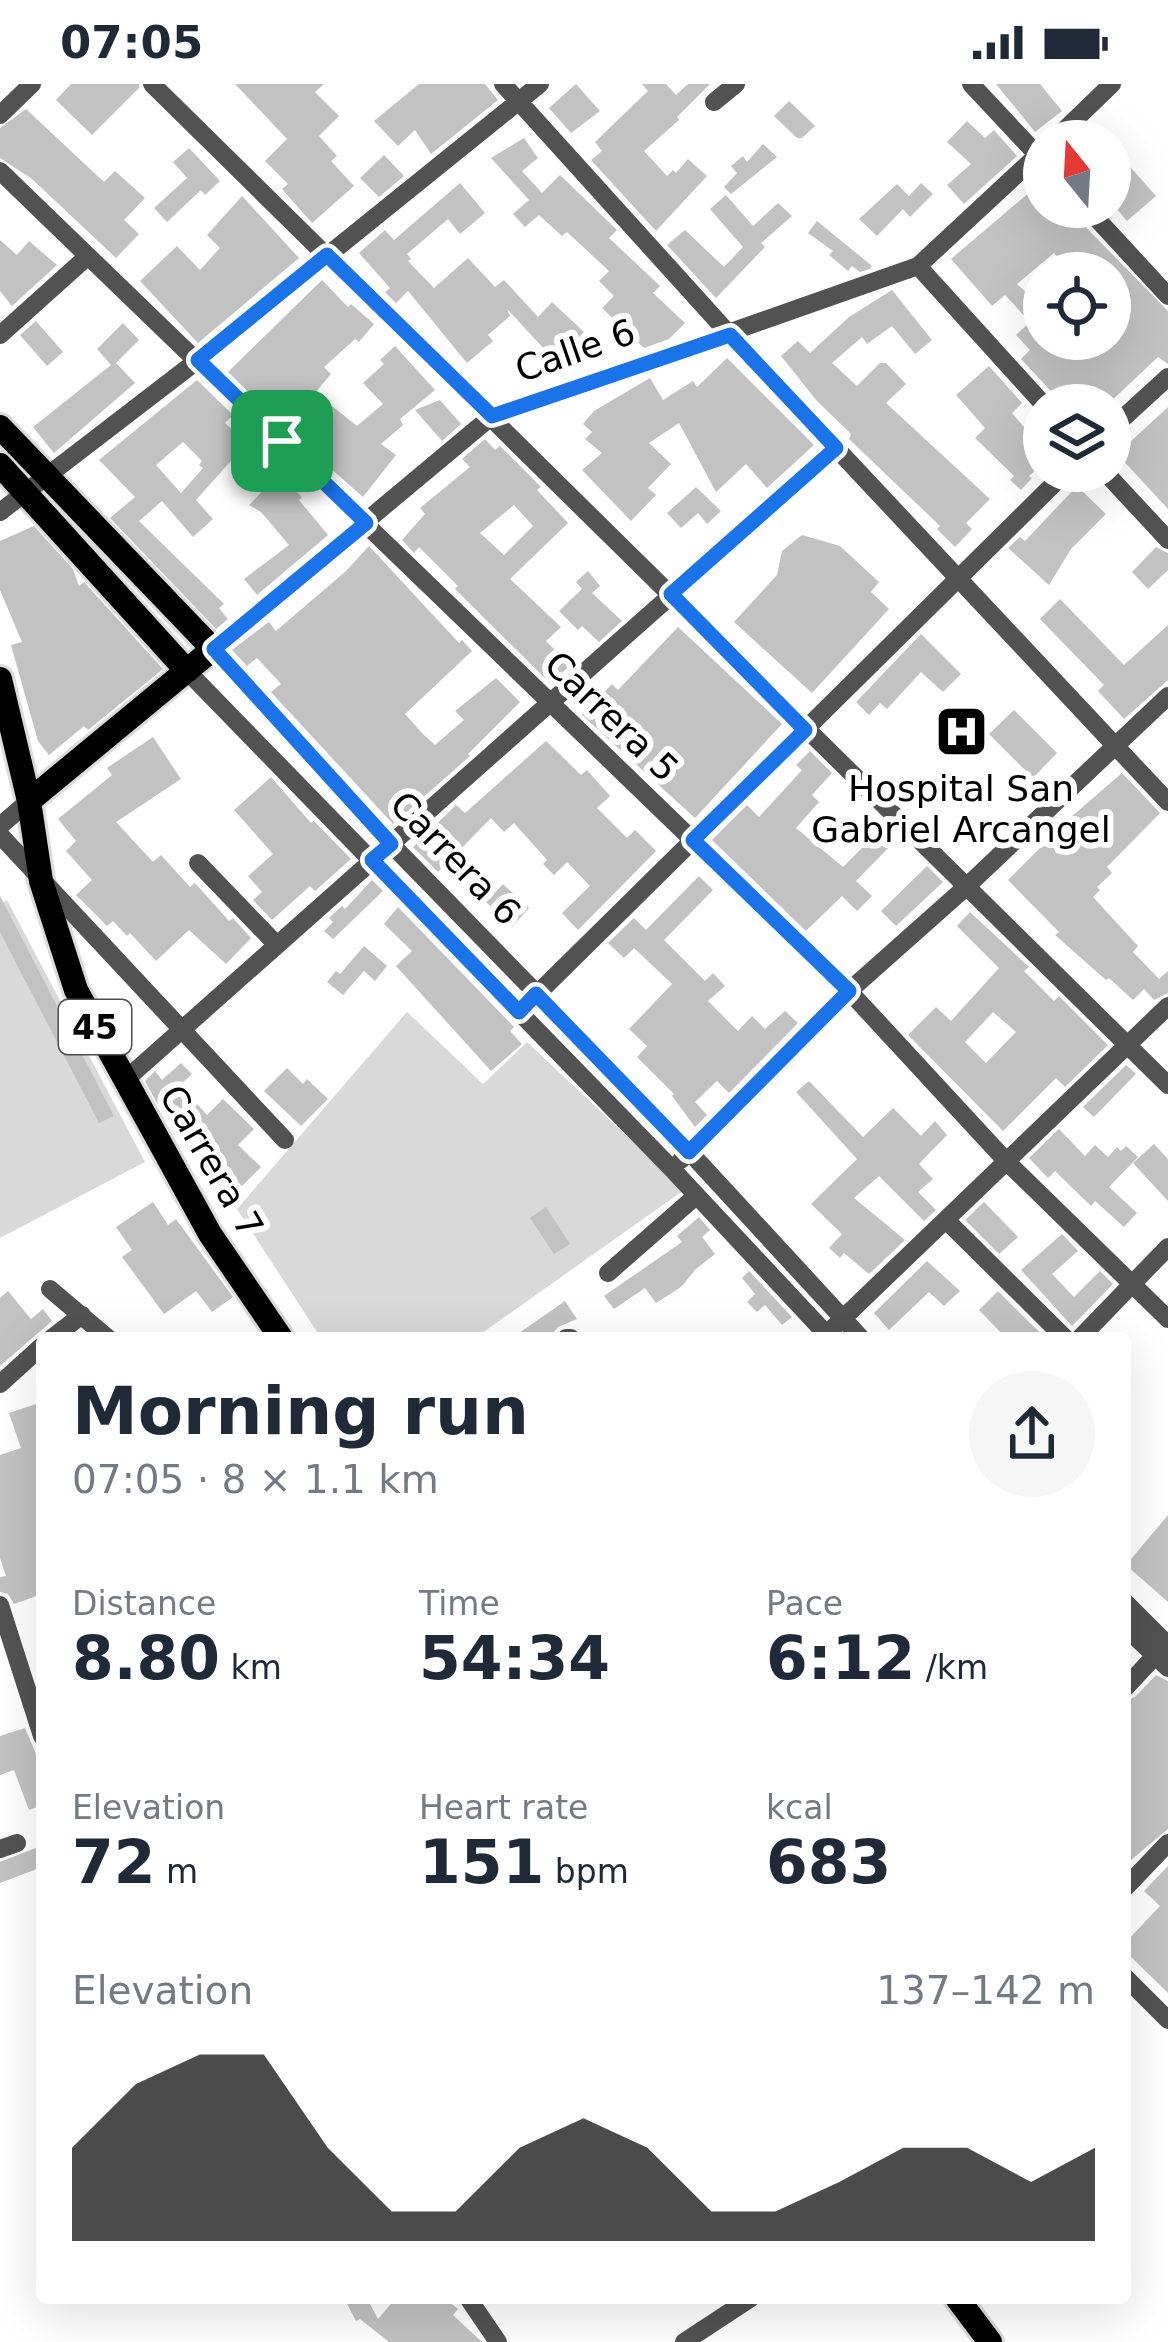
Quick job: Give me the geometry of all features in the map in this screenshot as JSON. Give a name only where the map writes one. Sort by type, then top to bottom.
[{"type":"main road","name":"Carrera 6","points":[[0,427],[214,649]]},
{"type":"main road","name":"Carrera 6","points":[[0,465],[187,671]]},
{"type":"main road","name":"Calle 6","points":[[29,801],[214,649]]},
{"type":"main road","name":"Carrera 7","points":[[0,679],[29,801],[41,881],[76,990],[210,1234],[277,1332]]},
{"type":"main road","points":[[960,2304],[985,2341]]},
{"type":"street","points":[[0,115],[32,84]]},
{"type":"street","points":[[152,84],[1168,1085]]},
{"type":"street","points":[[503,84],[730,335],[1168,802]]},
{"type":"street","points":[[0,512],[198,360],[540,84]]},
{"type":"street","points":[[714,103],[736,84]]},
{"type":"street","points":[[971,84],[1023,132]]},
{"type":"street","name":"Calle 6","points":[[1077,120],[1112,84]]},
{"type":"street","name":"Carrera 5","points":[[0,171],[849,991],[1008,1162],[1168,1319]]},
{"type":"street","name":"Calle 6","points":[[214,649],[492,416],[918,266],[1023,172]]},
{"type":"street","points":[[1105,228],[1168,296]]},
{"type":"street","points":[[0,335],[88,256]]},
{"type":"street","points":[[918,266],[1025,384]]},
{"type":"street","points":[[1131,411],[1168,377]]},
{"type":"street","points":[[124,1081],[836,448]]},
{"type":"street","points":[[519,1012],[1046,492]]},
{"type":"street","points":[[1123,492],[1168,540]]},
{"type":"street","name":"Carrera 6","points":[[214,649],[391,844],[689,1152],[855,1332]]},
{"type":"street","name":"Carrera 6","points":[[187,671],[672,1169],[822,1332]]},
{"type":"street","points":[[672,1169],[849,991],[1168,696]]},
{"type":"street","name":"Calle 6","points":[[0,830],[29,801]]},
{"type":"street","name":"Carrera 7","points":[[0,830],[41,881],[285,1140]]},
{"type":"street","points":[[198,863],[277,945]]},
{"type":"street","points":[[831,1332],[1168,1006]]},
{"type":"street","points":[[608,1273],[696,1196]]},
{"type":"street","points":[[947,1222],[1059,1332]]},
{"type":"street","points":[[1086,1332],[1168,1247]]},
{"type":"street","points":[[50,1289],[101,1332]]},
{"type":"street","points":[[60,1332],[82,1315]]},
{"type":"street","points":[[0,1384],[36,1351]]},
{"type":"street","points":[[0,1605],[36,1717]]},
{"type":"street","points":[[1131,1609],[1165,1651]]},
{"type":"street","points":[[1131,1631],[1165,1651]]},
{"type":"street","points":[[1131,1682],[1165,1651]]},
{"type":"street","points":[[0,1672],[20,1665]]},
{"type":"street","points":[[1131,1882],[1168,1843]]},
{"type":"street","points":[[1131,1983],[1168,2020]]},
{"type":"street","points":[[472,2304],[497,2342]]},
{"type":"street","points":[[684,2342],[742,2304]]},
{"type":"shaded area","points":[[7,900],[145,1162],[0,1238],[0,904]]},
{"type":"shaded area","points":[[407,1012],[483,1084],[527,1042],[684,1190],[483,1332],[317,1332],[237,1209]]},
{"type":"building","points":[[71,84],[139,84],[139,88],[92,135],[56,100]]},
{"type":"building","points":[[235,84],[324,84],[315,92],[339,116],[319,136],[337,156],[331,161],[354,186],[312,223],[282,189],[288,184],[265,161],[287,139]]},
{"type":"building","points":[[419,84],[485,84],[498,100],[431,154],[415,130],[398,146],[374,121]]},
{"type":"building","points":[[576,84],[600,111],[571,133],[549,108]]},
{"type":"building","points":[[642,84],[666,84],[676,95],[688,84],[710,84],[644,151],[667,176],[688,159],[707,176],[656,231],[591,160],[602,151],[595,142],[648,91]]},
{"type":"building","points":[[996,84],[1040,84],[1062,111],[1050,120],[1025,120]]},
{"type":"building","points":[[789,101],[815,126],[802,138],[774,116]]},
{"type":"building","points":[[26,109],[104,182],[115,171],[145,198],[124,220],[139,234],[116,258],[32,179],[0,158],[0,128]]},
{"type":"building","points":[[967,121],[985,138],[994,130],[1017,156],[964,204],[947,185],[971,164],[947,142]]},
{"type":"building","points":[[524,138],[538,158],[522,171],[542,193],[560,175],[617,230],[609,238],[660,286],[653,293],[685,323],[669,339],[644,348],[602,308],[614,296],[599,281],[609,271],[567,232],[562,236],[539,215],[525,227],[513,214],[529,200],[491,158]]},
{"type":"building","points":[[763,144],[777,157],[731,194],[724,187],[737,173],[731,166],[743,156],[747,162]]},
{"type":"building","points":[[189,148],[220,181],[205,195],[201,190],[167,222],[154,208],[187,178],[173,162]]},
{"type":"building","points":[[384,155],[404,176],[379,197],[360,178]]},
{"type":"building","points":[[1131,168],[1156,196],[1131,218]]},
{"type":"building","points":[[460,183],[485,213],[460,234],[448,219],[407,254],[408,261],[434,288],[468,258],[495,287],[504,280],[538,317],[552,302],[584,332],[568,349],[573,354],[560,366],[507,309],[510,316],[488,335],[493,341],[467,363],[408,291],[396,303],[385,292],[390,288],[359,253],[385,230],[394,240]]},
{"type":"building","points":[[921,183],[933,194],[910,217],[903,209],[877,236],[859,219],[897,184],[909,196]]},
{"type":"building","points":[[726,195],[753,226],[778,203],[792,216],[761,243],[765,247],[716,298],[667,245],[685,230],[724,267],[743,247],[710,209]]},
{"type":"building","points":[[242,196],[299,258],[198,343],[140,281],[177,246],[200,270],[220,248],[207,235]]},
{"type":"building","points":[[1023,198],[1023,228],[1087,228],[1110,252],[1023,252],[1023,279],[1017,284],[1023,290],[1023,314],[1005,295],[992,306],[951,259]]},
{"type":"building","points":[[817,221],[870,269],[860,272],[852,266],[848,271],[829,255],[833,251],[808,233]]},
{"type":"building","points":[[0,240],[17,255],[29,241],[57,265],[12,306],[0,291]]},
{"type":"building","points":[[1131,273],[1168,311],[1168,364],[1158,357],[1129,384],[1044,384],[1021,359],[1131,360]]},
{"type":"building","points":[[322,280],[348,307],[351,304],[374,324],[359,342],[355,339],[324,367],[331,374],[291,422],[282,413],[276,419],[228,372]]},
{"type":"building","points":[[892,290],[932,340],[915,354],[892,326],[867,344],[862,337],[832,363],[857,386],[880,363],[886,363],[906,384],[886,403],[990,499],[966,523],[972,529],[955,547],[937,529],[940,526],[849,439],[851,434],[781,356],[798,341],[810,353],[849,317]]},
{"type":"building","points":[[36,321],[63,352],[47,366],[20,335]]},
{"type":"building","points":[[123,323],[139,340],[116,363],[135,383],[54,453],[33,427],[111,365],[97,349]]},
{"type":"building","points":[[395,346],[435,390],[400,419],[403,425],[381,444],[396,455],[363,497],[303,444],[307,439],[302,434],[332,406],[357,426],[383,404],[363,383]]},
{"type":"building","points":[[727,358],[814,445],[767,488],[746,464],[716,492],[679,423],[649,443],[671,464],[648,488],[656,495],[631,521],[582,470],[602,453],[585,439],[592,432],[583,424],[594,411],[650,378],[663,400],[693,381],[697,387]]},
{"type":"building","points":[[989,366],[1022,403],[1012,413],[1023,426],[1021,490],[1010,480],[1014,476],[975,438],[985,428],[956,395]]},
{"type":"building","points":[[197,380],[233,415],[225,423],[247,443],[196,500],[213,519],[193,537],[162,501],[139,521],[224,604],[219,608],[228,619],[216,629],[110,518],[135,497],[99,460]],"holes":[[[183,442],[203,468],[181,493],[156,465]]]},
{"type":"building","points":[[440,400],[461,424],[442,441],[415,410]]},
{"type":"building","points":[[1168,407],[1168,509],[1131,469],[1131,441]]},
{"type":"building","points":[[485,439],[495,450],[500,446],[568,523],[510,579],[561,627],[546,641],[570,665],[551,684],[419,547],[414,553],[402,540],[425,514],[420,508],[470,467],[462,459]],"holes":[[[514,505],[533,526],[504,555],[480,533]]]},
{"type":"building","points":[[278,475],[302,497],[299,500],[328,535],[257,595],[244,579],[289,545],[249,505]]},
{"type":"building","points":[[696,487],[721,511],[707,524],[698,513],[681,528],[667,513]]},
{"type":"building","points":[[1071,492],[1083,492],[1106,514],[1071,549],[1049,585],[1008,548],[1020,537],[1025,541]]},
{"type":"building","points":[[34,526],[73,569],[79,586],[84,582],[163,669],[49,755],[38,741],[11,645],[22,642],[0,590],[0,541]]},
{"type":"building","points":[[802,535],[840,546],[879,582],[871,592],[889,609],[812,693],[734,622],[777,575],[782,551]]},
{"type":"building","points":[[369,546],[459,643],[462,640],[472,651],[405,714],[423,734],[435,745],[464,720],[455,711],[496,678],[520,702],[470,756],[393,824],[271,692],[281,684],[257,658],[247,666],[232,650],[269,622],[276,631]]},
{"type":"building","points":[[1156,547],[1168,553],[1168,570],[1148,589],[1132,572]]},
{"type":"building","points":[[588,571],[600,586],[592,593],[622,621],[599,642],[559,611],[582,589],[576,582]]},
{"type":"building","points":[[1060,599],[1124,665],[1168,625],[1168,680],[1124,719],[1098,691],[1104,685],[1040,619]]},
{"type":"building","points":[[678,627],[782,724],[695,818],[582,715],[612,684],[618,690]]},
{"type":"building","points":[[921,634],[961,674],[943,692],[921,672],[887,709],[880,703],[869,715],[856,702]]},
{"type":"building","points":[[1014,710],[1057,753],[1033,778],[989,734]]},
{"type":"building","points":[[153,737],[181,779],[116,822],[153,862],[161,855],[190,887],[195,883],[251,938],[226,964],[189,930],[156,961],[130,933],[127,936],[113,921],[107,926],[76,895],[92,880],[66,851],[76,841],[58,819],[112,775],[107,768]]},
{"type":"building","points":[[546,741],[581,775],[587,770],[610,796],[597,808],[627,838],[635,830],[656,851],[578,930],[562,913],[590,886],[567,862],[554,875],[514,823],[504,832],[491,818],[438,872],[413,847],[456,805],[465,813]]},
{"type":"building","points":[[810,751],[832,773],[812,795],[819,802],[796,828],[843,867],[885,825],[898,838],[856,881],[872,896],[857,911],[842,896],[806,931],[712,840],[747,805],[759,817],[802,770],[796,765]]},
{"type":"building","points":[[1122,773],[1160,813],[1107,867],[1112,873],[1093,897],[1138,946],[1133,952],[1159,979],[1168,971],[1168,993],[1154,1000],[1144,989],[1133,1000],[1106,980],[1055,935],[1059,932],[1008,880]]},
{"type":"building","points":[[271,777],[351,859],[315,891],[310,886],[272,920],[253,900],[262,892],[248,876],[273,854],[234,810]]},
{"type":"building","points":[[927,866],[943,882],[896,926],[881,911]]},
{"type":"building","points":[[699,876],[713,890],[664,940],[705,981],[713,973],[725,986],[708,1001],[738,1031],[752,1016],[765,1029],[785,1011],[798,1023],[729,1093],[717,1081],[695,1102],[707,1115],[695,1127],[674,1094],[637,1057],[647,1046],[629,1029],[672,984],[634,948],[624,958],[608,943],[634,918],[646,930]]},
{"type":"building","points":[[372,880],[383,891],[333,939],[324,931],[333,922],[329,918],[342,906],[345,909]]},
{"type":"building","points":[[503,884],[529,908],[512,927],[486,902]]},
{"type":"building","points":[[0,896],[114,1116],[99,1123],[0,932]]},
{"type":"building","points":[[398,907],[514,1027],[510,1031],[522,1044],[491,1071],[396,966],[412,951],[384,924]]},
{"type":"building","points":[[970,912],[1029,967],[1024,971],[1054,1001],[1059,996],[1108,1045],[1065,1087],[1056,1078],[1003,1131],[908,1035],[936,1007],[951,1021],[999,968],[957,926]],"holes":[[[993,1012],[1016,1032],[986,1063],[965,1042]]]},
{"type":"building","points":[[364,946],[387,966],[375,981],[364,971],[343,995],[327,982]]},
{"type":"building","points":[[181,1063],[192,1074],[180,1085],[207,1115],[223,1099],[254,1129],[238,1145],[261,1167],[232,1196],[174,1134],[172,1130],[184,1118],[165,1099],[158,1105],[145,1081],[155,1071],[162,1080]]},
{"type":"building","points":[[1126,1065],[1136,1074],[1094,1117],[1083,1107]]},
{"type":"building","points":[[287,1068],[328,1099],[301,1126],[264,1091]]},
{"type":"building","points":[[809,1081],[863,1137],[893,1108],[921,1136],[935,1121],[947,1135],[919,1164],[933,1179],[918,1192],[936,1210],[924,1221],[879,1176],[854,1198],[905,1240],[869,1274],[844,1253],[840,1258],[829,1248],[842,1234],[811,1204],[857,1159],[796,1092]]},
{"type":"building","points":[[1059,1129],[1085,1156],[1095,1145],[1108,1157],[1117,1147],[1121,1151],[1126,1146],[1138,1157],[1109,1187],[1137,1213],[1124,1227],[1095,1201],[1091,1206],[1055,1171],[1048,1178],[1029,1158]]},
{"type":"building","points":[[1154,1144],[1168,1159],[1168,1201],[1133,1163]]},
{"type":"building","points":[[153,1202],[168,1225],[176,1219],[233,1297],[212,1312],[196,1291],[164,1314],[122,1257],[132,1250],[116,1227]]},
{"type":"building","points":[[984,1202],[1018,1237],[999,1254],[965,1220]]},
{"type":"building","points":[[546,1207],[570,1244],[554,1254],[530,1218]]},
{"type":"building","points":[[699,1217],[710,1230],[702,1237],[715,1254],[681,1287],[656,1303],[645,1288],[614,1309],[604,1296],[682,1242],[677,1236]]},
{"type":"building","points":[[1062,1234],[1078,1251],[1052,1274],[1074,1297],[1100,1271],[1113,1284],[1072,1326],[1021,1270]]},
{"type":"building","points":[[927,1261],[960,1291],[944,1306],[929,1292],[889,1330],[874,1313]]},
{"type":"building","points":[[749,1271],[792,1317],[782,1325],[765,1305],[757,1312],[747,1302],[755,1294],[742,1278]]},
{"type":"building","points":[[8,1291],[31,1319],[43,1309],[52,1321],[0,1366],[0,1298]]},
{"type":"building","points":[[998,1291],[1040,1332],[1000,1332],[979,1310]]},
{"type":"building","points":[[565,1301],[577,1319],[554,1332],[521,1332]]},
{"type":"building","points":[[36,1404],[36,1596],[14,1604],[8,1594],[0,1592],[0,1577],[6,1576],[0,1558],[0,1455],[21,1448],[9,1413]]},
{"type":"building","points":[[1168,1515],[1168,1602],[1131,1569],[1131,1559]]},
{"type":"building","points":[[1156,1675],[1168,1681],[1168,1829],[1131,1860],[1131,1699]]},
{"type":"building","points":[[25,1728],[36,1754],[36,1807],[29,1810],[14,1770],[0,1775],[0,1736]]},
{"type":"building","points":[[36,1848],[36,1869],[0,1883],[0,1862]]},
{"type":"building","points":[[1168,1866],[1168,1993],[1131,1957],[1131,1937],[1160,1906],[1144,1891]]},
{"type":"building","points":[[347,2304],[370,2304],[378,2319],[391,2304],[452,2304],[458,2309],[453,2315],[482,2342],[389,2342],[360,2319],[356,2321]]},
{"type":"place","name":"Hospital San Gabriel Arcangel","points":[[961,732]]},
{"type":"route","points":[[327,255],[492,416],[730,335],[836,448],[671,594],[805,730],[693,840],[849,991],[689,1152],[536,994],[519,1012],[372,860],[391,844],[214,649],[366,523],[282,441],[198,360],[327,255]]}]
